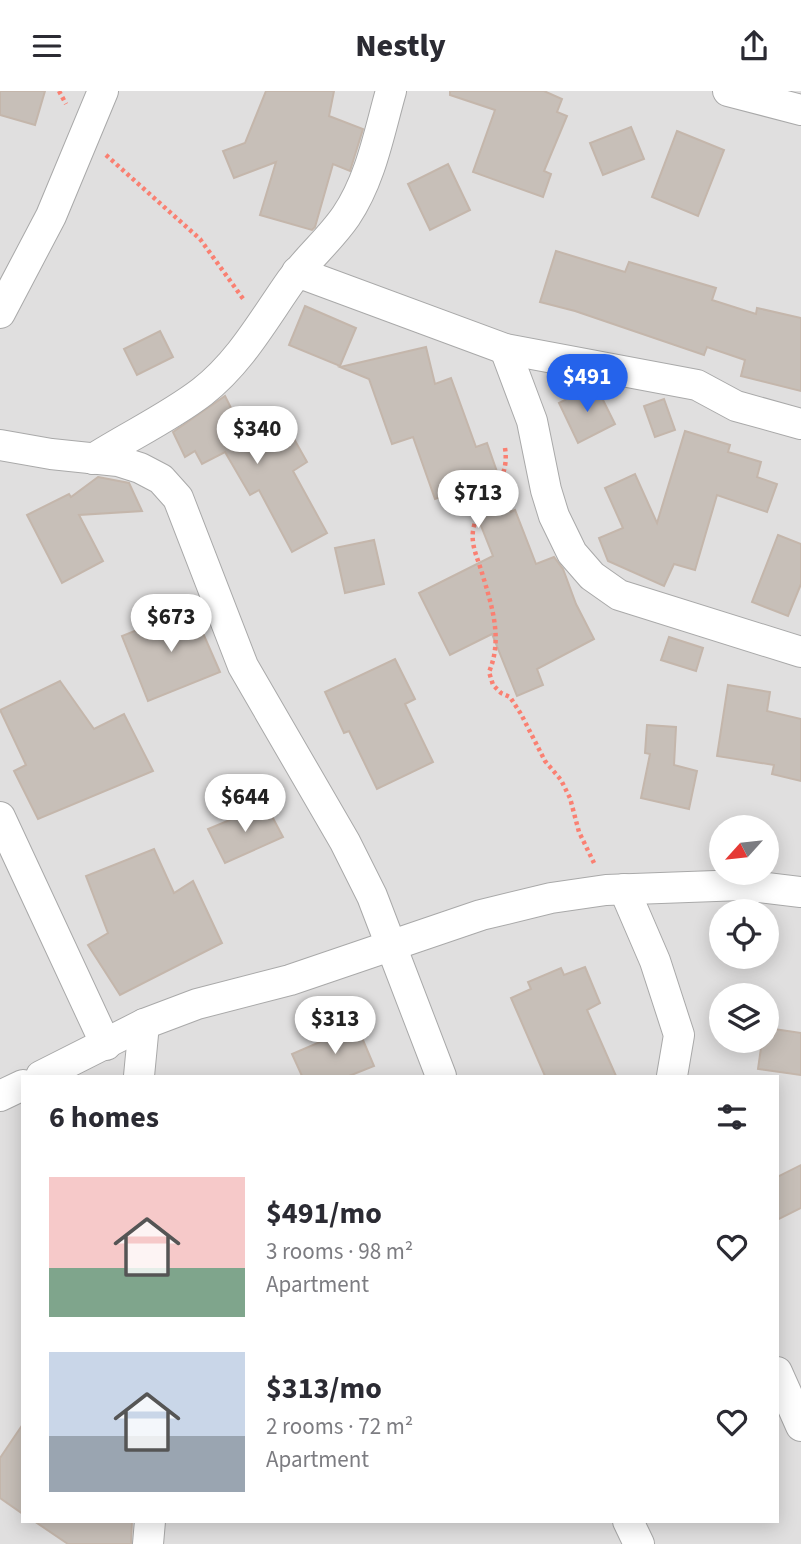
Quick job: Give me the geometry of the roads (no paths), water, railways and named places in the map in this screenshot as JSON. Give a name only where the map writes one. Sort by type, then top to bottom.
[{"type":"street","points":[[0,313],[51,216],[103,91]]},
{"type":"street","points":[[93,459],[202,392],[229,369],[249,345],[297,272],[347,215],[366,178],[391,91]]},
{"type":"street","points":[[728,91],[801,110]]},
{"type":"street","points":[[297,272],[505,349],[697,385],[736,406],[801,424]]},
{"type":"street","points":[[505,349],[532,421],[554,516],[572,553],[592,576],[619,595],[801,652]]},
{"type":"street","points":[[0,445],[118,461],[161,479],[178,498],[243,666],[345,842],[372,896],[441,1075]]},
{"type":"street","points":[[0,817],[106,1045]]},
{"type":"street","points":[[43,1075],[144,1024],[197,1004],[290,980],[481,915],[551,898],[615,890],[743,885],[801,892]]},
{"type":"street","points":[[615,890],[655,961],[679,1035],[672,1075]]},
{"type":"street","points":[[139,1075],[144,1024]]},
{"type":"street","points":[[0,1096],[21,1086]]},
{"type":"street","points":[[779,1376],[801,1426]]},
{"type":"street","points":[[148,1544],[150,1523]]},
{"type":"street","points":[[629,1523],[639,1544]]}]
